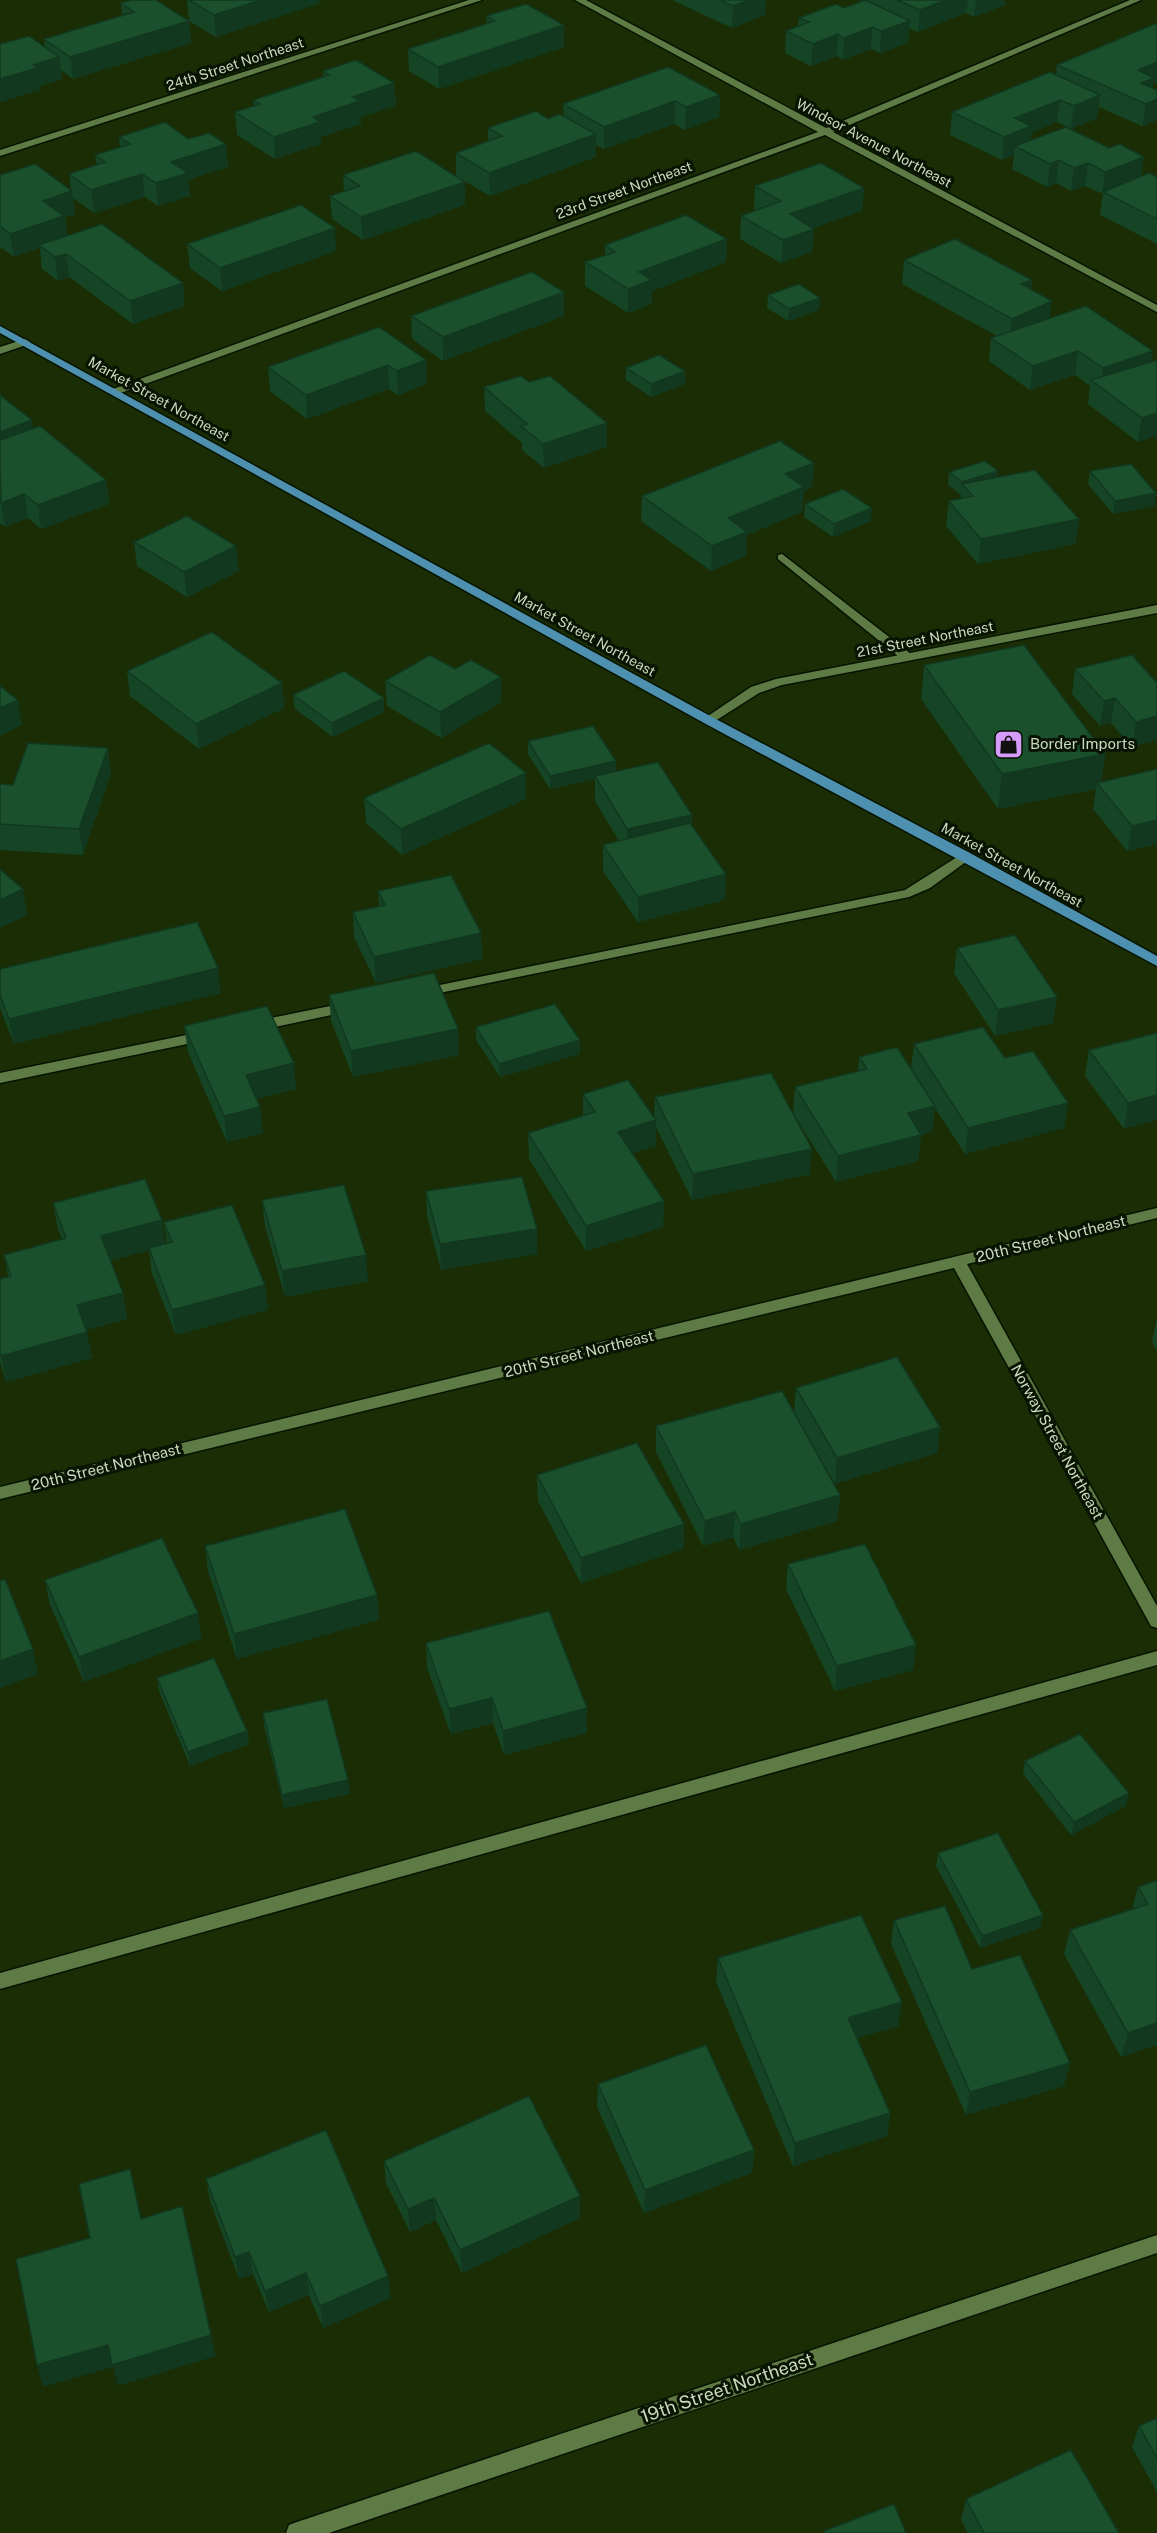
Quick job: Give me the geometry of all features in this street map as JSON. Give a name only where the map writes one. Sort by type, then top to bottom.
[{"type":"main road","name":"Market Street Northeast","points":[[0,329],[708,720],[965,856],[1157,962]]},
{"type":"street","name":"24th Street Northeast","points":[[0,153],[478,0]]},
{"type":"street","name":"Windsor Avenue Northeast","points":[[579,0],[1157,309]]},
{"type":"street","name":"23rd Street Northeast","points":[[114,392],[826,132],[1137,0]]},
{"type":"street","points":[[0,351],[25,342]]},
{"type":"street","points":[[782,557],[908,657]]},
{"type":"street","name":"21st Street Northeast","points":[[708,720],[755,690],[780,682],[1157,609]]},
{"type":"street","points":[[408,995],[909,893],[925,885],[965,856]]},
{"type":"street","points":[[245,1028],[362,1005]]},
{"type":"street","points":[[0,1078],[222,1033]]},
{"type":"street","name":"20th Street Northeast","points":[[0,1493],[1157,1213]]},
{"type":"street","name":"Norway Street Northeast","points":[[958,1262],[1157,1621]]},
{"type":"street","points":[[0,1981],[1157,1659]]},
{"type":"street","name":"19th Street Northeast","points":[[297,2533],[1157,2244]]},
{"type":"building","points":[[132,0],[156,0],[189,21],[70,57],[44,39],[134,12],[121,3]]},
{"type":"building","points":[[189,0],[261,0],[214,15]]},
{"type":"building","points":[[720,0],[749,0],[733,6]]},
{"type":"building","points":[[865,0],[910,21],[881,31],[872,27],[844,38],[838,34],[813,44],[786,31],[809,22],[799,18],[836,4],[844,8]]},
{"type":"building","points":[[897,0],[946,0],[920,10]]},
{"type":"building","points":[[526,4],[564,25],[438,67],[408,49],[495,21],[486,16]]},
{"type":"building","points":[[1157,23],[1157,62],[1138,70],[1154,78],[1141,83],[1157,90],[1157,99],[1146,104],[1057,65]]},
{"type":"building","points":[[29,36],[59,57],[33,65],[37,68],[0,79],[0,44]]},
{"type":"building","points":[[356,60],[394,83],[353,97],[360,101],[313,117],[320,122],[274,137],[235,112],[260,104],[253,100],[329,75],[323,71]]},
{"type":"building","points":[[668,67],[720,95],[686,107],[675,101],[604,127],[563,104]]},
{"type":"building","points":[[1050,72],[1100,95],[1074,106],[1060,100],[1015,118],[1031,126],[1004,137],[952,112]]},
{"type":"building","points":[[536,111],[548,119],[560,114],[596,134],[489,173],[456,153],[502,136],[488,128]]},
{"type":"building","points":[[165,122],[188,139],[209,133],[226,144],[171,162],[188,173],[156,183],[142,174],[91,190],[69,174],[105,162],[95,155],[130,144],[119,137]]},
{"type":"building","points":[[1066,127],[1109,148],[1120,144],[1144,157],[1105,172],[1088,163],[1074,168],[1059,160],[1050,164],[1015,146]]},
{"type":"building","points":[[416,151],[465,182],[361,217],[330,196],[360,186],[343,175]]},
{"type":"building","points":[[821,163],[864,188],[790,214],[814,229],[783,240],[741,216],[781,201],[755,186]]},
{"type":"building","points":[[35,164],[72,191],[43,201],[64,216],[10,234],[0,226],[0,175]]},
{"type":"building","points":[[1149,173],[1157,177],[1157,219],[1103,192]]},
{"type":"building","points":[[301,205],[335,228],[220,268],[187,244]]},
{"type":"building","points":[[686,215],[727,239],[639,272],[652,280],[628,289],[585,262],[615,252],[605,245]]},
{"type":"building","points":[[102,224],[183,283],[130,301],[66,254],[55,257],[39,245]]},
{"type":"building","points":[[955,239],[1032,280],[1021,284],[1052,301],[1012,319],[904,260]]},
{"type":"building","points":[[532,272],[564,292],[443,337],[411,316]]},
{"type":"building","points":[[799,284],[820,298],[789,309],[768,295]]},
{"type":"building","points":[[1086,306],[1153,351],[1103,368],[1078,351],[1033,366],[991,338]]},
{"type":"building","points":[[379,327],[426,360],[397,371],[388,365],[306,395],[268,367]]},
{"type":"building","points":[[659,355],[685,371],[651,384],[626,368]]},
{"type":"building","points":[[1157,360],[1157,413],[1142,418],[1091,380]]},
{"type":"building","points":[[521,376],[529,382],[550,376],[607,423],[543,444],[521,426],[527,424],[484,387]]},
{"type":"building","points":[[0,395],[32,420],[0,432]]},
{"type":"building","points":[[40,426],[106,480],[38,505],[24,494],[1,503],[0,440]]},
{"type":"building","points":[[780,441],[814,463],[785,474],[804,487],[728,518],[747,532],[712,546],[642,496]]},
{"type":"building","points":[[985,461],[998,471],[962,482],[949,472]]},
{"type":"building","points":[[1131,464],[1156,493],[1115,501],[1090,471]]},
{"type":"building","points":[[1035,470],[1079,519],[981,539],[949,501],[973,496],[962,484]]},
{"type":"building","points":[[843,489],[872,508],[834,524],[805,504]]},
{"type":"building","points":[[187,516],[236,546],[184,572],[134,542]]},
{"type":"building","points":[[212,632],[282,683],[196,724],[127,671]]},
{"type":"building","points":[[1024,645],[1105,754],[1002,774],[924,665]]},
{"type":"building","points":[[430,655],[455,669],[471,660],[501,677],[440,712],[385,681]]},
{"type":"building","points":[[1132,655],[1157,683],[1157,716],[1136,722],[1115,698],[1104,701],[1075,669]]},
{"type":"building","points":[[344,671],[384,698],[332,723],[293,695]]},
{"type":"building","points":[[0,686],[18,700],[0,708]]},
{"type":"building","points":[[593,726],[616,761],[550,776],[528,741]]},
{"type":"building","points":[[28,743],[108,748],[79,829],[0,824],[0,784],[13,785]]},
{"type":"building","points":[[489,743],[526,773],[401,829],[364,798]]},
{"type":"building","points":[[658,762],[692,815],[627,829],[595,776]]},
{"type":"building","points":[[1157,769],[1157,820],[1132,826],[1097,783]]},
{"type":"building","points":[[690,823],[726,874],[638,897],[603,845]]},
{"type":"building","points":[[0,869],[23,889],[0,900]]},
{"type":"building","points":[[451,875],[481,933],[374,957],[353,912],[385,905],[378,891]]},
{"type":"building","points":[[197,922],[218,968],[9,1019],[0,995],[0,969]]},
{"type":"building","points":[[1015,935],[1057,997],[998,1010],[957,948]]},
{"type":"building","points":[[434,973],[458,1029],[351,1051],[329,995]]},
{"type":"building","points":[[555,1004],[580,1040],[499,1064],[476,1027]]},
{"type":"building","points":[[267,1006],[294,1063],[246,1075],[260,1107],[224,1116],[184,1026]]},
{"type":"building","points":[[983,1027],[1005,1058],[1033,1051],[1068,1103],[968,1128],[914,1044]]},
{"type":"building","points":[[1157,1033],[1157,1095],[1128,1103],[1089,1050]]},
{"type":"building","points":[[897,1047],[935,1106],[908,1113],[921,1135],[838,1156],[795,1087],[867,1069],[859,1057]]},
{"type":"building","points":[[771,1073],[812,1149],[693,1174],[655,1097]]},
{"type":"building","points":[[628,1080],[656,1120],[618,1132],[664,1201],[586,1226],[528,1133],[595,1112],[583,1094]]},
{"type":"building","points":[[522,1177],[537,1229],[440,1244],[426,1191]]},
{"type":"building","points":[[145,1179],[162,1220],[101,1236],[123,1293],[77,1305],[87,1332],[1,1356],[0,1279],[11,1276],[4,1255],[66,1238],[53,1203]]},
{"type":"building","points":[[344,1185],[366,1255],[282,1271],[262,1200]]},
{"type":"building","points":[[232,1205],[265,1285],[172,1310],[149,1248],[172,1242],[164,1222]]},
{"type":"building","points":[[897,1357],[940,1427],[837,1458],[796,1388]]},
{"type":"building","points":[[782,1391],[840,1495],[741,1524],[735,1512],[705,1521],[656,1426]]},
{"type":"building","points":[[637,1443],[684,1524],[581,1558],[537,1475]]},
{"type":"building","points":[[345,1509],[377,1595],[234,1634],[205,1546]]},
{"type":"building","points":[[162,1538],[198,1613],[79,1657],[45,1580]]},
{"type":"building","points":[[865,1544],[916,1645],[837,1666],[788,1564]]},
{"type":"building","points":[[5,1579],[33,1649],[0,1661],[0,1581]]},
{"type":"building","points":[[549,1611],[587,1708],[503,1731],[492,1698],[449,1709],[426,1643]]},
{"type":"building","points":[[214,1658],[247,1731],[188,1752],[157,1678]]},
{"type":"building","points":[[327,1699],[348,1780],[282,1795],[263,1713]]},
{"type":"building","points":[[1080,1734],[1129,1793],[1074,1822],[1025,1761]]},
{"type":"building","points":[[998,1833],[1043,1915],[982,1936],[938,1853]]},
{"type":"building","points":[[1157,1880],[1157,2023],[1128,2033],[1070,1930],[1148,1904],[1138,1887]]},
{"type":"building","points":[[945,1906],[972,1969],[1020,1955],[1070,2063],[970,2092],[894,1920]]},
{"type":"building","points":[[861,1915],[902,2002],[848,2018],[890,2113],[795,2143],[718,1958]]},
{"type":"building","points":[[706,2045],[754,2150],[645,2190],[598,2084]]},
{"type":"building","points":[[529,2096],[580,2196],[460,2250],[434,2198],[408,2209],[384,2161]]},
{"type":"building","points":[[326,2130],[388,2276],[320,2306],[306,2273],[265,2291],[249,2252],[235,2257],[206,2179]]},
{"type":"building","points":[[130,2169],[141,2219],[182,2206],[211,2335],[112,2365],[108,2345],[37,2365],[16,2259],[90,2238],[79,2184]]},
{"type":"building","points":[[1157,2418],[1157,2458],[1139,2426]]},
{"type":"building","points":[[1071,2450],[1119,2533],[984,2533],[966,2499]]},
{"type":"building","points":[[894,2504],[906,2533],[825,2533],[824,2531]]},
{"type":"place","name":"Border Imports","points":[[1009,744]]}]
